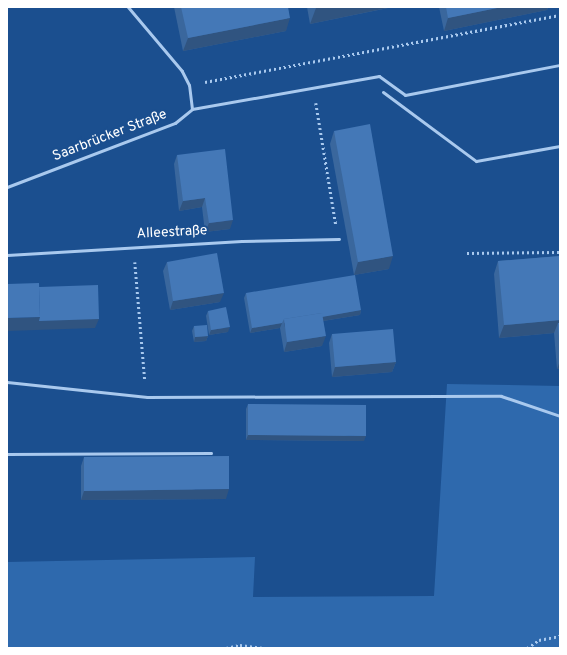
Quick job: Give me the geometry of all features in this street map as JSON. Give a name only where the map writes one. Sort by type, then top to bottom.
[{"type":"lane","points":[[128,7],[182,71],[189,85],[192,109],[379,76],[405,94],[560,65]]},
{"type":"lane","points":[[383,92],[476,161],[560,146]]},
{"type":"lane","name":"Saarbrücker Straße","points":[[7,187],[175,123],[192,109]]},
{"type":"lane","name":"Alleestraße","points":[[7,255],[134,246],[339,239]]},
{"type":"lane","points":[[7,382],[147,397],[501,396],[560,416]]},
{"type":"lane","points":[[7,454],[211,453]]},
{"type":"path","points":[[189,85],[560,15]]},
{"type":"path","points":[[313,88],[339,239]]},
{"type":"path","points":[[134,246],[147,397]]},
{"type":"path","points":[[467,253],[560,252]]},
{"type":"path","points":[[527,648],[539,640],[560,636]]},
{"type":"path","points":[[226,648],[240,645],[266,648]]},
{"type":"shaded area","points":[[447,384],[560,386],[560,648],[7,648],[7,562],[255,557],[253,597],[434,596]]},
{"type":"building","points":[[181,7],[288,7],[290,18],[188,38]]},
{"type":"building","points":[[446,7],[502,7],[448,18]]},
{"type":"building","points":[[370,124],[393,256],[358,262],[334,131]]},
{"type":"building","points":[[225,149],[233,220],[209,223],[205,198],[183,201],[177,155]]},
{"type":"building","points":[[217,253],[224,293],[173,301],[167,262]]},
{"type":"building","points":[[560,256],[560,320],[504,325],[498,261]]},
{"type":"building","points":[[355,275],[361,310],[322,317],[322,313],[284,319],[282,323],[252,328],[246,293]]},
{"type":"building","points":[[39,283],[40,317],[7,318],[7,284]]},
{"type":"building","points":[[98,285],[99,319],[39,321],[39,287]]},
{"type":"building","points":[[226,307],[230,327],[211,330],[208,311]]},
{"type":"building","points":[[322,313],[326,336],[287,342],[284,319]]},
{"type":"building","points":[[558,323],[560,323],[560,353]]},
{"type":"building","points":[[207,325],[208,336],[195,337],[194,326]]},
{"type":"building","points":[[393,329],[396,362],[335,367],[332,334]]},
{"type":"building","points":[[248,404],[366,405],[366,436],[248,435]]},
{"type":"building","points":[[229,456],[229,489],[84,491],[84,457]]}]
